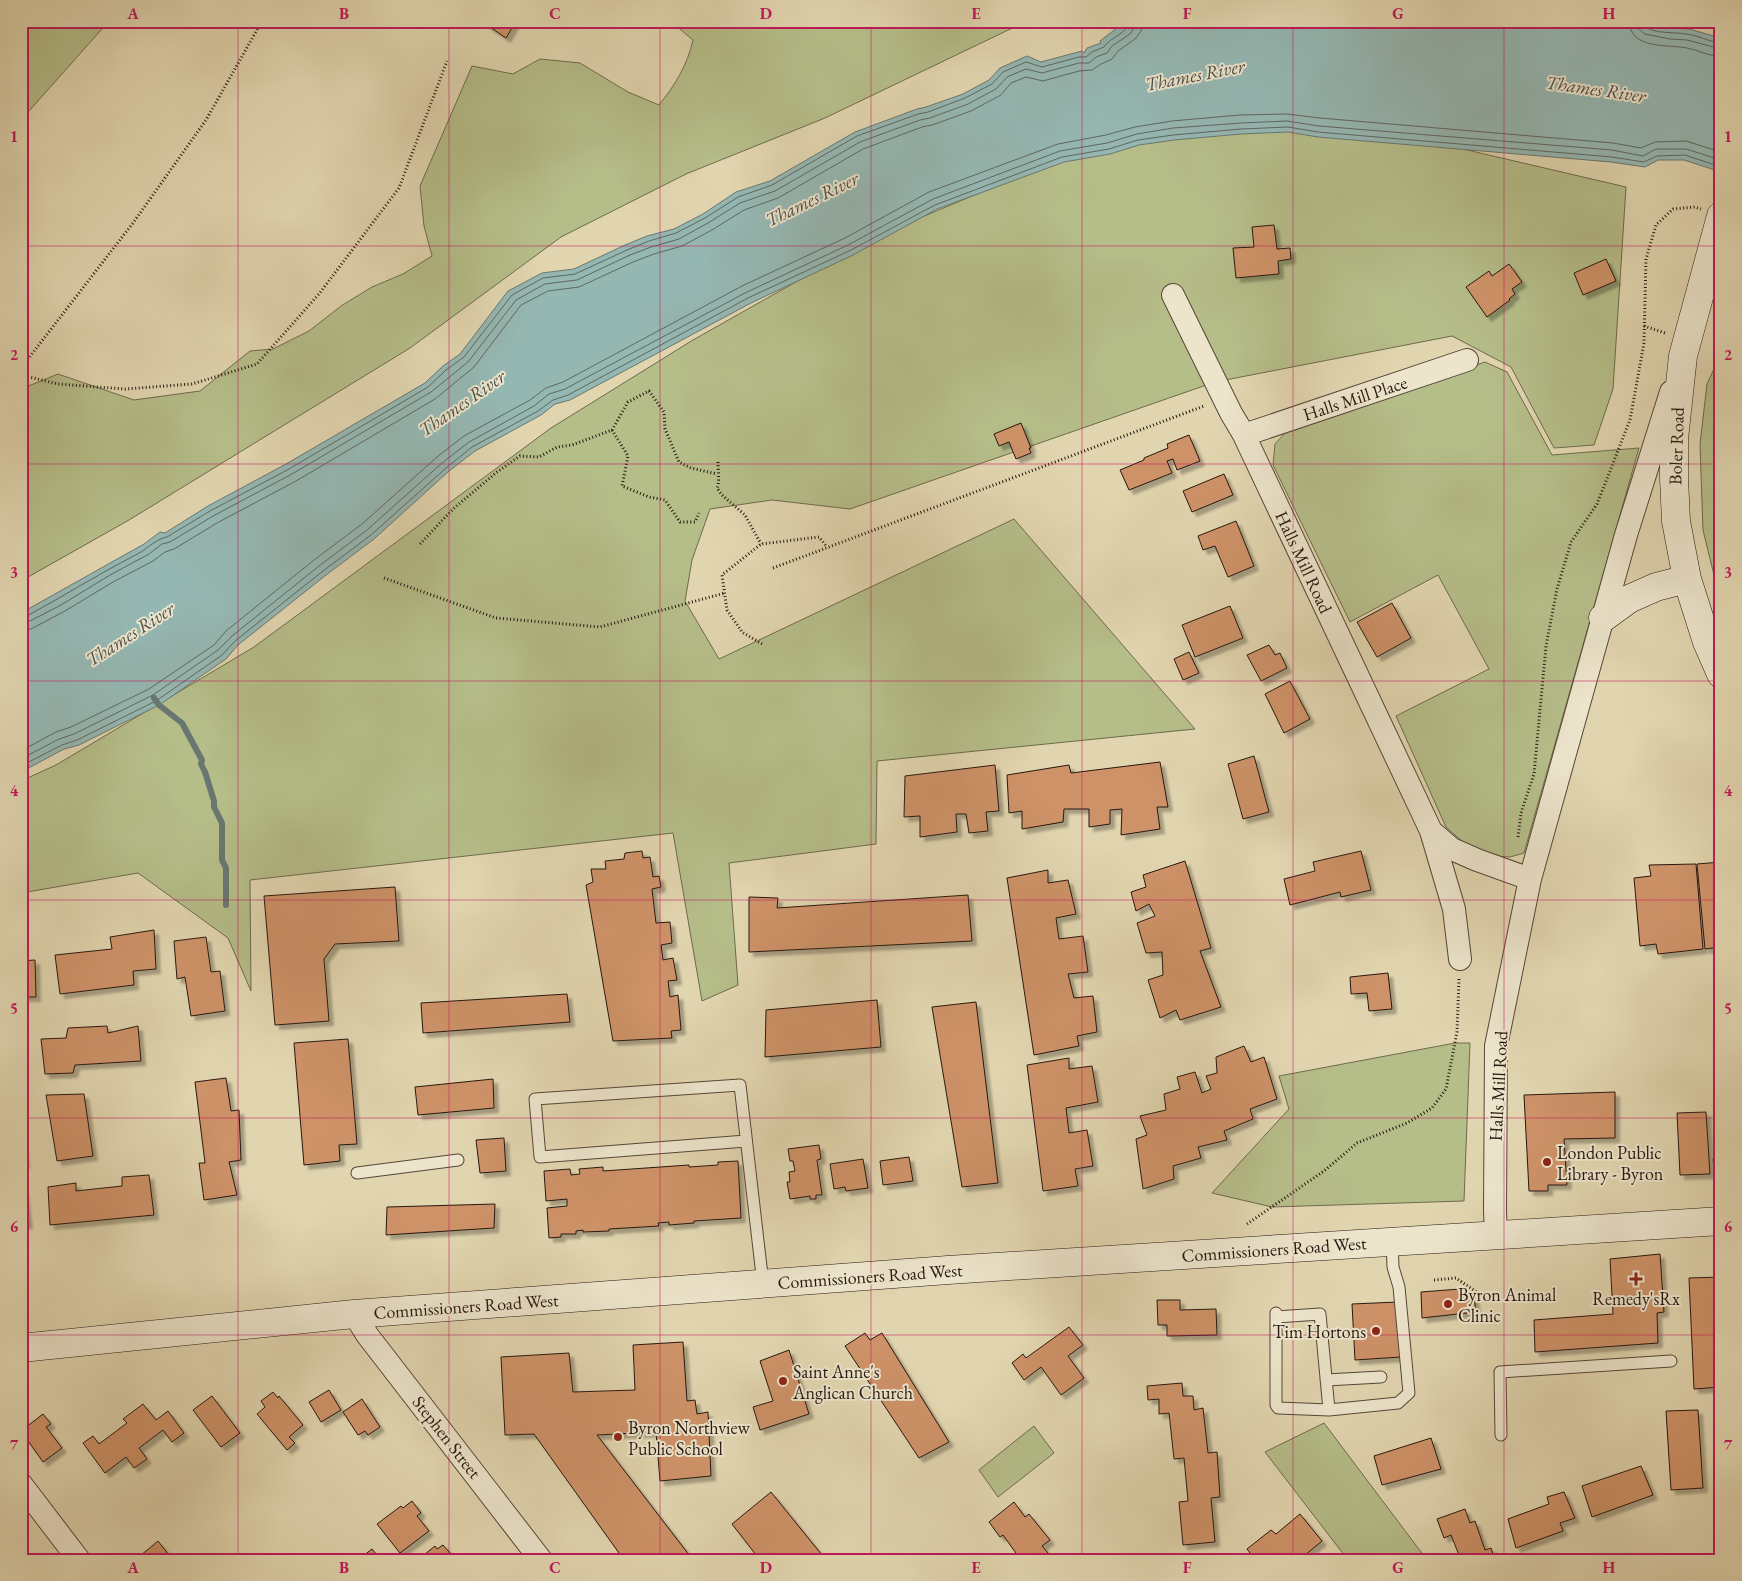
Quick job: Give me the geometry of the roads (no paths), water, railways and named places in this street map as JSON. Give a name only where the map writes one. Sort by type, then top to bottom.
[{"type":"main road","name":"Boler Road","points":[[1712,213],[1713,243],[1683,356],[1674,439],[1674,478],[1676,521],[1686,579],[1707,642],[1721,674]]},
{"type":"main road","points":[[1603,618],[1629,600],[1656,587],[1686,579]]},
{"type":"main road","name":"Commissioners Road West","points":[[21,1348],[354,1314],[948,1270],[1721,1221]]},
{"type":"street","name":"Halls Mill Road","points":[[1173,295],[1231,413],[1244,435],[1431,831],[1454,910],[1460,959]]},
{"type":"street","name":"Halls Mill Road","points":[[1496,1236],[1496,1046],[1522,876],[1603,618],[1626,535],[1683,356]]},
{"type":"street","name":"Halls Mill Place","points":[[1244,435],[1467,360]]},
{"type":"street","name":"Halls Mill Road","points":[[1431,831],[1452,849],[1522,876]]},
{"type":"street","name":"Stephen Street","points":[[354,1314],[374,1343],[541,1560]]},
{"type":"street","points":[[21,1484],[79,1560]]},
{"type":"lane","points":[[746,1141],[540,1156],[534,1099],[740,1085],[763,1284]]},
{"type":"lane","points":[[357,1173],[458,1160]]},
{"type":"lane","points":[[1329,1410],[1320,1314],[1276,1315],[1276,1407],[1281,1410],[1329,1410],[1398,1403],[1409,1393],[1398,1287],[1393,1267],[1392,1241]]},
{"type":"lane","points":[[1501,1435],[1500,1372],[1671,1361]]},
{"type":"lane","points":[[1326,1380],[1381,1377]]},
{"type":"water","name":"Thames River","points":[[1126,21],[1637,21],[1671,28],[1689,29],[1721,38],[1721,172],[1684,160],[1658,160],[1645,167],[1611,162],[1318,137],[1288,132],[1174,140],[1139,145],[1110,154],[1064,162],[937,209],[853,255],[751,303],[570,400],[555,404],[541,415],[475,451],[449,471],[374,539],[238,645],[226,659],[159,705],[79,745],[64,749],[21,772],[21,613],[144,544],[160,532],[165,533],[208,506],[286,464],[425,383],[443,366],[460,354],[508,291],[542,273],[574,269],[647,236],[674,229],[703,214],[736,192],[770,181],[855,132],[963,94],[989,80],[1000,68],[1027,56],[1041,62],[1082,51],[1084,53],[1087,48],[1101,43],[1100,41]]},
{"type":"waterway","points":[[154,698],[159,705],[182,723],[202,760],[201,764],[214,801],[214,807],[222,823],[222,860],[226,868],[226,905]]},
{"type":"place","name":"London Public Library - Byron","points":[[1547,1162]]},
{"type":"place","name":"Remedy'sRx","points":[[1636,1279]]},
{"type":"place","name":"Byron Animal Clinic","points":[[1448,1304]]},
{"type":"place","name":"Tim Hortons","points":[[1376,1331]]},
{"type":"place","name":"Saint Anne's Anglican Church","points":[[783,1381]]},
{"type":"place","name":"Byron Northview Public School","points":[[618,1437]]}]
